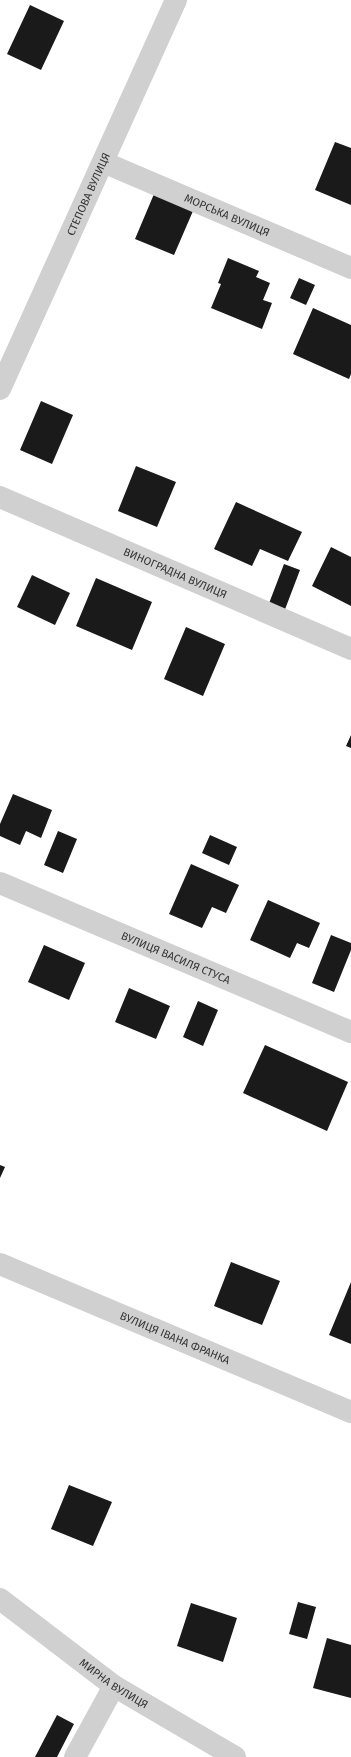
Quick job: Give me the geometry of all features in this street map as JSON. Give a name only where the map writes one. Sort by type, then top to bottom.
[{"type":"street","name":"СТЕПОВА ВУЛИЦЯ","points":[[0,389],[176,0]]},
{"type":"street","name":"МОРСЬКА ВУЛИЦЯ","points":[[103,162],[351,268]]},
{"type":"street","name":"ВИНОГРАДНА ВУЛИЦЯ","points":[[0,497],[351,649]]},
{"type":"street","name":"ВУЛИЦЯ ВАСИЛЯ СТУСА","points":[[0,883],[351,1032]]},
{"type":"street","name":"ВУЛИЦЯ ІВАНА ФРАНКА","points":[[0,1264],[351,1412]]},
{"type":"street","name":"МИРНА ВУЛИЦЯ","points":[[0,1599],[114,1686],[235,1757]]},
{"type":"street","points":[[75,1757],[114,1686]]},
{"type":"building","points":[[30,5],[64,21],[41,70],[7,54]]},
{"type":"building","points":[[335,142],[351,148],[351,205],[315,190]]},
{"type":"building","points":[[154,194],[193,211],[174,255],[135,239]]},
{"type":"building","points":[[228,258],[259,271],[256,277],[270,283],[263,300],[272,303],[262,329],[211,308],[221,284],[218,283]]},
{"type":"building","points":[[299,278],[315,285],[306,305],[290,298]]},
{"type":"building","points":[[313,308],[351,325],[351,374],[349,379],[293,354]]},
{"type":"building","points":[[41,401],[73,415],[52,464],[20,450]]},
{"type":"building","points":[[136,466],[176,482],[157,527],[118,511]]},
{"type":"building","points":[[236,502],[302,532],[288,561],[260,549],[252,566],[214,549]]},
{"type":"building","points":[[331,547],[351,557],[351,606],[312,586]]},
{"type":"building","points":[[284,564],[300,570],[284,612],[268,606]]},
{"type":"building","points":[[32,575],[70,593],[55,625],[17,607]]},
{"type":"building","points":[[96,578],[152,602],[132,650],[76,626]]},
{"type":"building","points":[[186,627],[225,644],[203,696],[164,679]]},
{"type":"building","points":[[351,735],[351,748],[346,746]]},
{"type":"building","points":[[13,794],[52,810],[41,838],[26,831],[20,845],[0,836],[0,824]]},
{"type":"building","points":[[58,831],[77,839],[63,873],[44,865]]},
{"type":"building","points":[[210,835],[237,847],[229,865],[202,853]]},
{"type":"building","points":[[191,864],[239,885],[226,913],[212,907],[202,928],[169,914]]},
{"type":"building","points":[[268,900],[320,923],[309,948],[297,943],[290,958],[250,940]]},
{"type":"building","points":[[331,935],[351,943],[351,950],[334,992],[312,983]]},
{"type":"building","points":[[44,945],[85,963],[69,1000],[28,982]]},
{"type":"building","points":[[129,988],[170,1006],[156,1039],[115,1022]]},
{"type":"building","points":[[198,1001],[218,1010],[203,1046],[183,1037]]},
{"type":"building","points":[[265,1045],[348,1082],[327,1131],[243,1093]]},
{"type":"building","points":[[0,1165],[5,1167],[0,1178]]},
{"type":"building","points":[[231,1262],[280,1281],[262,1325],[214,1306]]},
{"type":"building","points":[[351,1282],[351,1344],[329,1335]]},
{"type":"building","points":[[69,1485],[112,1502],[93,1546],[51,1529]]},
{"type":"building","points":[[298,1602],[316,1607],[307,1639],[289,1634]]},
{"type":"building","points":[[191,1603],[237,1618],[223,1662],[177,1646]]},
{"type":"building","points":[[327,1638],[351,1645],[351,1698],[313,1688]]},
{"type":"building","points":[[57,1715],[74,1724],[57,1757],[35,1757]]}]
